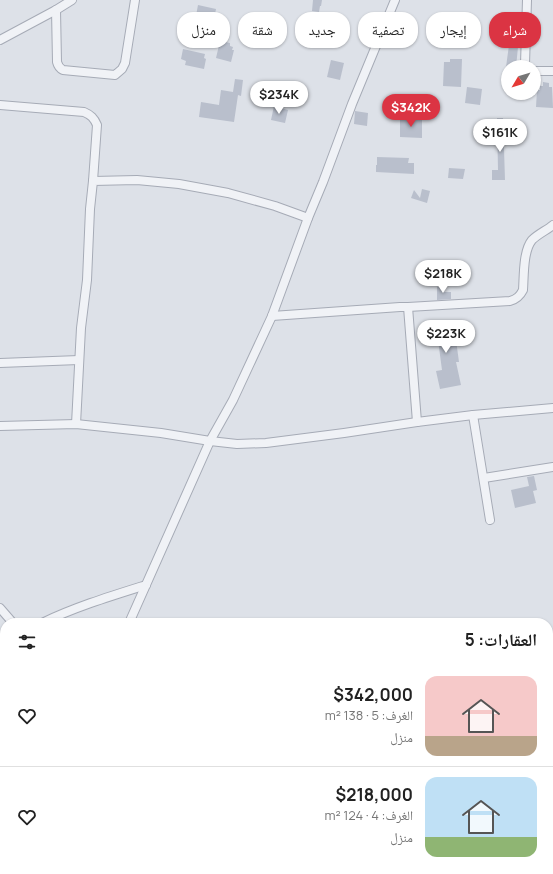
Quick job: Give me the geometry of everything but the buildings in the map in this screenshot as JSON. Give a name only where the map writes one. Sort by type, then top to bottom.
[{"type":"street","points":[[56,10],[58,66],[63,70],[115,75],[122,69],[125,63],[135,0]]},
{"type":"street","points":[[131,618],[210,441],[233,400],[272,316],[352,104],[395,0]]},
{"type":"street","points":[[525,60],[527,0]]},
{"type":"street","points":[[0,40],[70,1]]},
{"type":"street","points":[[541,71],[553,71]]},
{"type":"street","points":[[0,105],[84,112],[90,114],[94,118],[97,125],[90,209],[87,280],[81,328],[76,424]]},
{"type":"street","points":[[93,181],[137,180],[179,184],[214,190],[275,206],[308,218]]},
{"type":"street","points":[[272,316],[510,301],[517,299],[523,290],[526,253],[529,245],[533,240],[553,225]]},
{"type":"street","points":[[408,307],[418,422]]},
{"type":"street","points":[[0,363],[79,360]]},
{"type":"street","points":[[0,426],[76,424],[161,433],[237,444],[266,443],[473,415],[553,408]]},
{"type":"street","points":[[473,415],[490,520]]},
{"type":"street","points":[[484,478],[553,467]]},
{"type":"street","points":[[52,618],[101,599],[146,585]]},
{"type":"street","points":[[0,608],[9,618]]},
{"type":"street","points":[[264,874],[284,874]]}]
